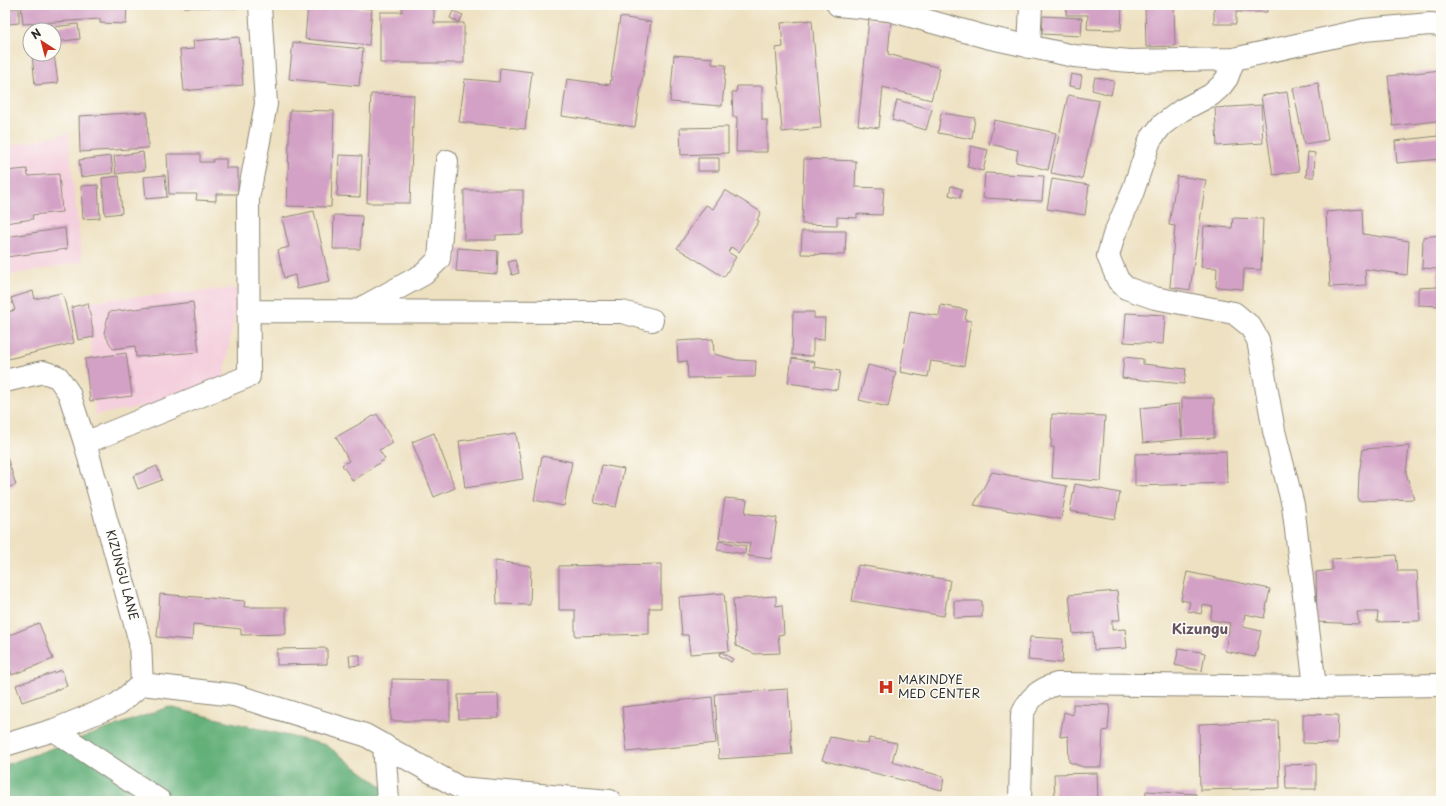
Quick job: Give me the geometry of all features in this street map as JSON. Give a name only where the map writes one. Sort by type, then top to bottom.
[{"type":"street","points":[[85,442],[249,376],[248,199],[266,104],[260,5]]},
{"type":"street","points":[[838,5],[890,10],[986,37],[1074,56],[1130,61],[1234,59],[1364,30],[1441,24]]},
{"type":"street","points":[[1029,47],[1031,5]]},
{"type":"street","points":[[1234,59],[1227,78],[1220,86],[1211,94],[1182,110],[1162,125],[1150,140],[1132,194],[1114,235],[1108,256],[1118,280],[1126,288],[1155,298],[1234,313],[1250,326],[1258,340],[1274,431],[1293,505],[1315,687]]},
{"type":"street","points":[[356,311],[424,274],[439,259],[447,161]]},
{"type":"street","points":[[249,311],[622,312],[652,320]]},
{"type":"street","name":"KIZUNGU LANE","points":[[5,381],[43,372],[58,377],[70,393],[140,642],[142,684]]},
{"type":"street","points":[[5,745],[54,730],[118,704],[142,684],[234,695],[365,734],[460,788],[610,801]]},
{"type":"street","points":[[1020,801],[1022,715],[1027,704],[1044,687],[1057,684],[1315,687],[1441,685]]},
{"type":"street","points":[[54,730],[160,801]]},
{"type":"street","points":[[384,745],[388,801]]},
{"type":"shaded area","points":[[68,133],[82,262],[5,276],[5,147]]},
{"type":"shaded area","points":[[239,288],[221,393],[95,415],[89,301]]},
{"type":"green space","points":[[169,707],[326,745],[392,794],[374,801],[5,801],[5,765]]},
{"type":"building","points":[[21,5],[127,5],[126,24],[100,23],[100,19],[54,22],[23,22]]},
{"type":"building","points":[[184,5],[238,5],[238,8],[184,7]]},
{"type":"building","points":[[308,5],[338,5],[372,9],[369,45],[305,39]]},
{"type":"building","points":[[402,5],[434,5],[434,23],[464,23],[464,63],[380,63],[380,12],[402,12]]},
{"type":"building","points":[[1067,5],[1122,5],[1121,30],[1087,29],[1088,15],[1066,15]]},
{"type":"building","points":[[1145,5],[1174,5],[1175,46],[1146,47]]},
{"type":"building","points":[[1214,5],[1267,5],[1267,12],[1236,12],[1236,24],[1214,24]]},
{"type":"building","points":[[9,8],[19,8],[19,23],[9,24]]},
{"type":"building","points":[[453,11],[463,15],[459,22],[450,18]]},
{"type":"building","points":[[1043,16],[1082,18],[1081,36],[1042,34]]},
{"type":"building","points":[[620,17],[651,22],[635,127],[562,116],[567,79],[610,85]]},
{"type":"building","points":[[869,19],[891,22],[888,54],[940,68],[931,100],[883,87],[879,128],[858,125]]},
{"type":"building","points":[[812,20],[821,128],[782,132],[776,48],[783,47],[781,23]]},
{"type":"building","points":[[78,24],[80,39],[62,41],[62,26]]},
{"type":"building","points":[[239,37],[243,85],[184,91],[180,50],[194,49],[193,41]]},
{"type":"building","points":[[293,42],[363,49],[359,86],[289,79]]},
{"type":"building","points":[[674,55],[713,58],[712,64],[726,65],[722,106],[670,102]]},
{"type":"building","points":[[33,62],[55,62],[58,83],[35,85]]},
{"type":"building","points":[[500,68],[532,72],[525,129],[459,122],[465,79],[499,82]]},
{"type":"building","points":[[1441,70],[1441,159],[1397,163],[1395,141],[1438,136],[1437,121],[1393,126],[1388,76]]},
{"type":"building","points":[[1071,74],[1082,76],[1080,88],[1069,86]]},
{"type":"building","points":[[1095,77],[1114,81],[1111,95],[1092,90]]},
{"type":"building","points":[[1318,83],[1328,140],[1304,144],[1293,88]]},
{"type":"building","points":[[737,86],[762,86],[762,120],[767,120],[767,152],[736,152],[737,117],[733,117],[732,92],[736,92]]},
{"type":"building","points":[[1287,92],[1299,171],[1273,175],[1261,96]]},
{"type":"building","points":[[371,94],[414,95],[410,203],[367,203]]},
{"type":"building","points":[[1068,95],[1099,101],[1082,179],[1051,173]]},
{"type":"building","points":[[897,100],[932,109],[926,130],[892,120]]},
{"type":"building","points":[[1261,105],[1263,143],[1217,146],[1215,108]]},
{"type":"building","points":[[290,110],[334,111],[331,207],[287,206]]},
{"type":"building","points":[[147,112],[148,148],[80,152],[79,116]]},
{"type":"building","points":[[941,113],[975,118],[972,139],[938,133]]},
{"type":"building","points":[[994,120],[1056,133],[1048,170],[1016,162],[1018,150],[989,144]]},
{"type":"building","points":[[728,127],[728,153],[681,155],[680,128]]},
{"type":"building","points":[[971,146],[988,150],[983,171],[967,167]]},
{"type":"building","points":[[143,152],[145,170],[116,174],[114,156]]},
{"type":"building","points":[[1308,152],[1315,153],[1314,177],[1306,177]]},
{"type":"building","points":[[167,154],[200,154],[200,162],[213,162],[213,159],[226,159],[226,168],[238,168],[238,194],[216,194],[216,201],[196,200],[197,194],[169,194]]},
{"type":"building","points":[[339,155],[362,156],[360,197],[337,196]]},
{"type":"building","points":[[111,156],[113,173],[81,177],[79,160]]},
{"type":"building","points":[[698,158],[719,158],[719,171],[698,171]]},
{"type":"building","points":[[804,159],[856,161],[855,187],[884,188],[882,215],[857,214],[857,218],[837,217],[837,225],[802,224]]},
{"type":"building","points":[[27,169],[28,176],[59,174],[62,212],[32,215],[33,219],[5,223],[5,171]]},
{"type":"building","points":[[985,173],[1044,176],[1042,201],[983,198]]},
{"type":"building","points":[[165,175],[167,197],[146,199],[144,177]]},
{"type":"building","points":[[119,176],[122,213],[105,215],[102,178]]},
{"type":"building","points":[[1177,176],[1206,180],[1190,290],[1170,287],[1175,226],[1169,225]]},
{"type":"building","points":[[1052,179],[1089,185],[1085,215],[1047,209]]},
{"type":"building","points":[[98,185],[100,218],[83,219],[81,186]]},
{"type":"building","points":[[951,186],[962,189],[960,198],[949,195]]},
{"type":"building","points":[[464,190],[523,190],[523,234],[496,235],[496,240],[464,240]]},
{"type":"building","points":[[725,190],[761,212],[757,220],[759,221],[739,252],[731,247],[728,252],[736,257],[724,277],[677,248],[706,205],[713,209]]},
{"type":"building","points":[[1362,209],[1363,234],[1409,241],[1407,275],[1365,269],[1366,285],[1330,287],[1326,212]]},
{"type":"building","points":[[314,211],[330,282],[297,289],[295,275],[284,278],[278,250],[289,247],[282,218]]},
{"type":"building","points":[[334,215],[362,216],[360,249],[333,249]]},
{"type":"building","points":[[1233,218],[1263,219],[1261,270],[1244,269],[1243,289],[1216,287],[1217,268],[1201,267],[1204,226],[1232,228]]},
{"type":"building","points":[[65,228],[67,249],[6,257],[5,237]]},
{"type":"building","points":[[802,231],[846,231],[845,255],[801,254]]},
{"type":"building","points":[[1441,235],[1441,306],[1418,305],[1418,288],[1438,287],[1437,269],[1422,268],[1423,237]]},
{"type":"building","points":[[458,248],[498,251],[497,274],[456,271]]},
{"type":"building","points":[[515,260],[519,273],[512,275],[508,262]]},
{"type":"building","points":[[33,291],[35,299],[61,293],[64,298],[74,343],[8,359],[5,347],[5,313],[15,310],[11,298]]},
{"type":"building","points":[[193,302],[199,352],[136,357],[135,346],[113,349],[104,333],[109,312]]},
{"type":"building","points":[[88,303],[94,337],[78,340],[72,307]]},
{"type":"building","points":[[941,305],[967,310],[965,320],[971,321],[964,366],[931,361],[928,377],[900,372],[910,311],[939,316]]},
{"type":"building","points":[[793,312],[814,312],[814,318],[825,318],[824,340],[813,339],[813,356],[792,355]]},
{"type":"building","points":[[1126,313],[1165,315],[1163,344],[1124,342]]},
{"type":"building","points":[[713,339],[714,354],[737,360],[756,361],[755,377],[688,378],[687,361],[678,362],[677,341]]},
{"type":"building","points":[[126,353],[132,396],[90,401],[85,359]]},
{"type":"building","points":[[1124,357],[1143,359],[1143,364],[1186,369],[1184,384],[1122,378]]},
{"type":"building","points":[[792,358],[815,362],[814,367],[840,371],[837,390],[788,383]]},
{"type":"building","points":[[868,365],[896,372],[888,407],[859,400]]},
{"type":"building","points":[[1182,398],[1214,398],[1214,438],[1182,439],[1143,443],[1140,408],[1179,404],[1182,437]]},
{"type":"building","points":[[377,414],[393,443],[379,450],[385,459],[353,481],[342,465],[349,461],[336,437]]},
{"type":"building","points":[[1052,414],[1105,416],[1101,481],[1052,478],[1054,447],[1051,447]]},
{"type":"building","points":[[434,433],[455,488],[434,497],[412,442]]},
{"type":"building","points":[[516,433],[523,479],[465,488],[459,441]]},
{"type":"building","points":[[1409,446],[1406,473],[1414,499],[1358,501],[1359,474],[1363,449]]},
{"type":"building","points":[[5,451],[16,485],[5,488]]},
{"type":"building","points":[[1226,451],[1227,483],[1135,486],[1135,454]]},
{"type":"building","points":[[542,456],[572,462],[564,506],[534,500]]},
{"type":"building","points":[[602,465],[624,469],[616,507],[594,503]]},
{"type":"building","points":[[157,466],[162,480],[138,489],[133,476]]},
{"type":"building","points":[[992,472],[1067,486],[1061,519],[974,505]]},
{"type":"building","points":[[1075,484],[1120,493],[1115,519],[1070,511]]},
{"type":"building","points":[[725,498],[747,500],[745,513],[777,518],[771,559],[748,556],[750,543],[719,539]]},
{"type":"building","points":[[719,541],[746,546],[745,554],[717,550]]},
{"type":"building","points":[[1396,555],[1398,571],[1417,571],[1420,621],[1377,622],[1378,612],[1357,612],[1359,624],[1317,622],[1316,572],[1332,570],[1332,559]]},
{"type":"building","points":[[495,561],[531,566],[530,605],[497,604]]},
{"type":"building","points":[[661,564],[661,608],[649,608],[649,634],[575,636],[575,610],[559,610],[559,566]]},
{"type":"building","points":[[858,565],[950,580],[944,616],[852,601]]},
{"type":"building","points":[[1187,572],[1270,589],[1264,618],[1245,614],[1243,627],[1261,631],[1255,657],[1225,651],[1230,623],[1210,620],[1213,607],[1203,605],[1201,614],[1188,611],[1190,602],[1181,600]]},
{"type":"building","points":[[1117,591],[1120,620],[1112,620],[1112,630],[1125,629],[1127,648],[1094,650],[1093,632],[1073,634],[1069,595]]},
{"type":"building","points":[[724,593],[729,651],[690,654],[688,635],[682,635],[679,597]]},
{"type":"building","points":[[160,594],[245,601],[244,607],[286,607],[286,634],[241,635],[241,629],[193,624],[192,640],[157,637]]},
{"type":"building","points":[[776,596],[776,606],[782,605],[784,634],[778,635],[780,653],[755,654],[736,646],[733,599]]},
{"type":"building","points":[[954,601],[982,601],[982,617],[954,618]]},
{"type":"building","points":[[39,623],[53,659],[12,675],[5,655],[5,637]]},
{"type":"building","points":[[1030,637],[1063,639],[1062,663],[1028,660]]},
{"type":"building","points":[[327,648],[327,664],[277,665],[277,649]]},
{"type":"building","points":[[1179,648],[1205,653],[1202,671],[1175,665]]},
{"type":"building","points":[[721,652],[733,659],[731,662],[719,655]]},
{"type":"building","points":[[349,655],[360,655],[360,665],[350,666]]},
{"type":"building","points":[[62,670],[67,686],[22,702],[16,685]]},
{"type":"building","points":[[392,679],[450,680],[450,721],[391,721]]},
{"type":"building","points":[[788,689],[792,754],[719,759],[715,694]]},
{"type":"building","points":[[498,694],[499,718],[459,719],[458,695]]},
{"type":"building","points":[[712,697],[716,743],[627,752],[622,707]]},
{"type":"building","points":[[1073,704],[1110,705],[1108,730],[1103,731],[1101,767],[1083,767],[1069,762],[1068,736],[1060,737],[1064,712],[1073,715]]},
{"type":"building","points":[[1303,714],[1338,715],[1337,744],[1303,743]]},
{"type":"building","points":[[1278,721],[1280,788],[1200,790],[1199,724]]},
{"type":"building","points":[[830,737],[868,744],[869,738],[897,743],[892,762],[944,777],[942,790],[822,760]]},
{"type":"building","points":[[1316,764],[1316,789],[1286,789],[1285,765]]},
{"type":"building","points":[[1097,773],[1098,801],[1055,801],[1054,774]]},
{"type":"building","points":[[1146,791],[1196,794],[1195,801],[1145,801]]},
{"type":"place","name":"MAKINDYE MED CENTER","points":[[886,687]]},
{"type":"district","name":"Kizungu","points":[[1200,629]]}]
